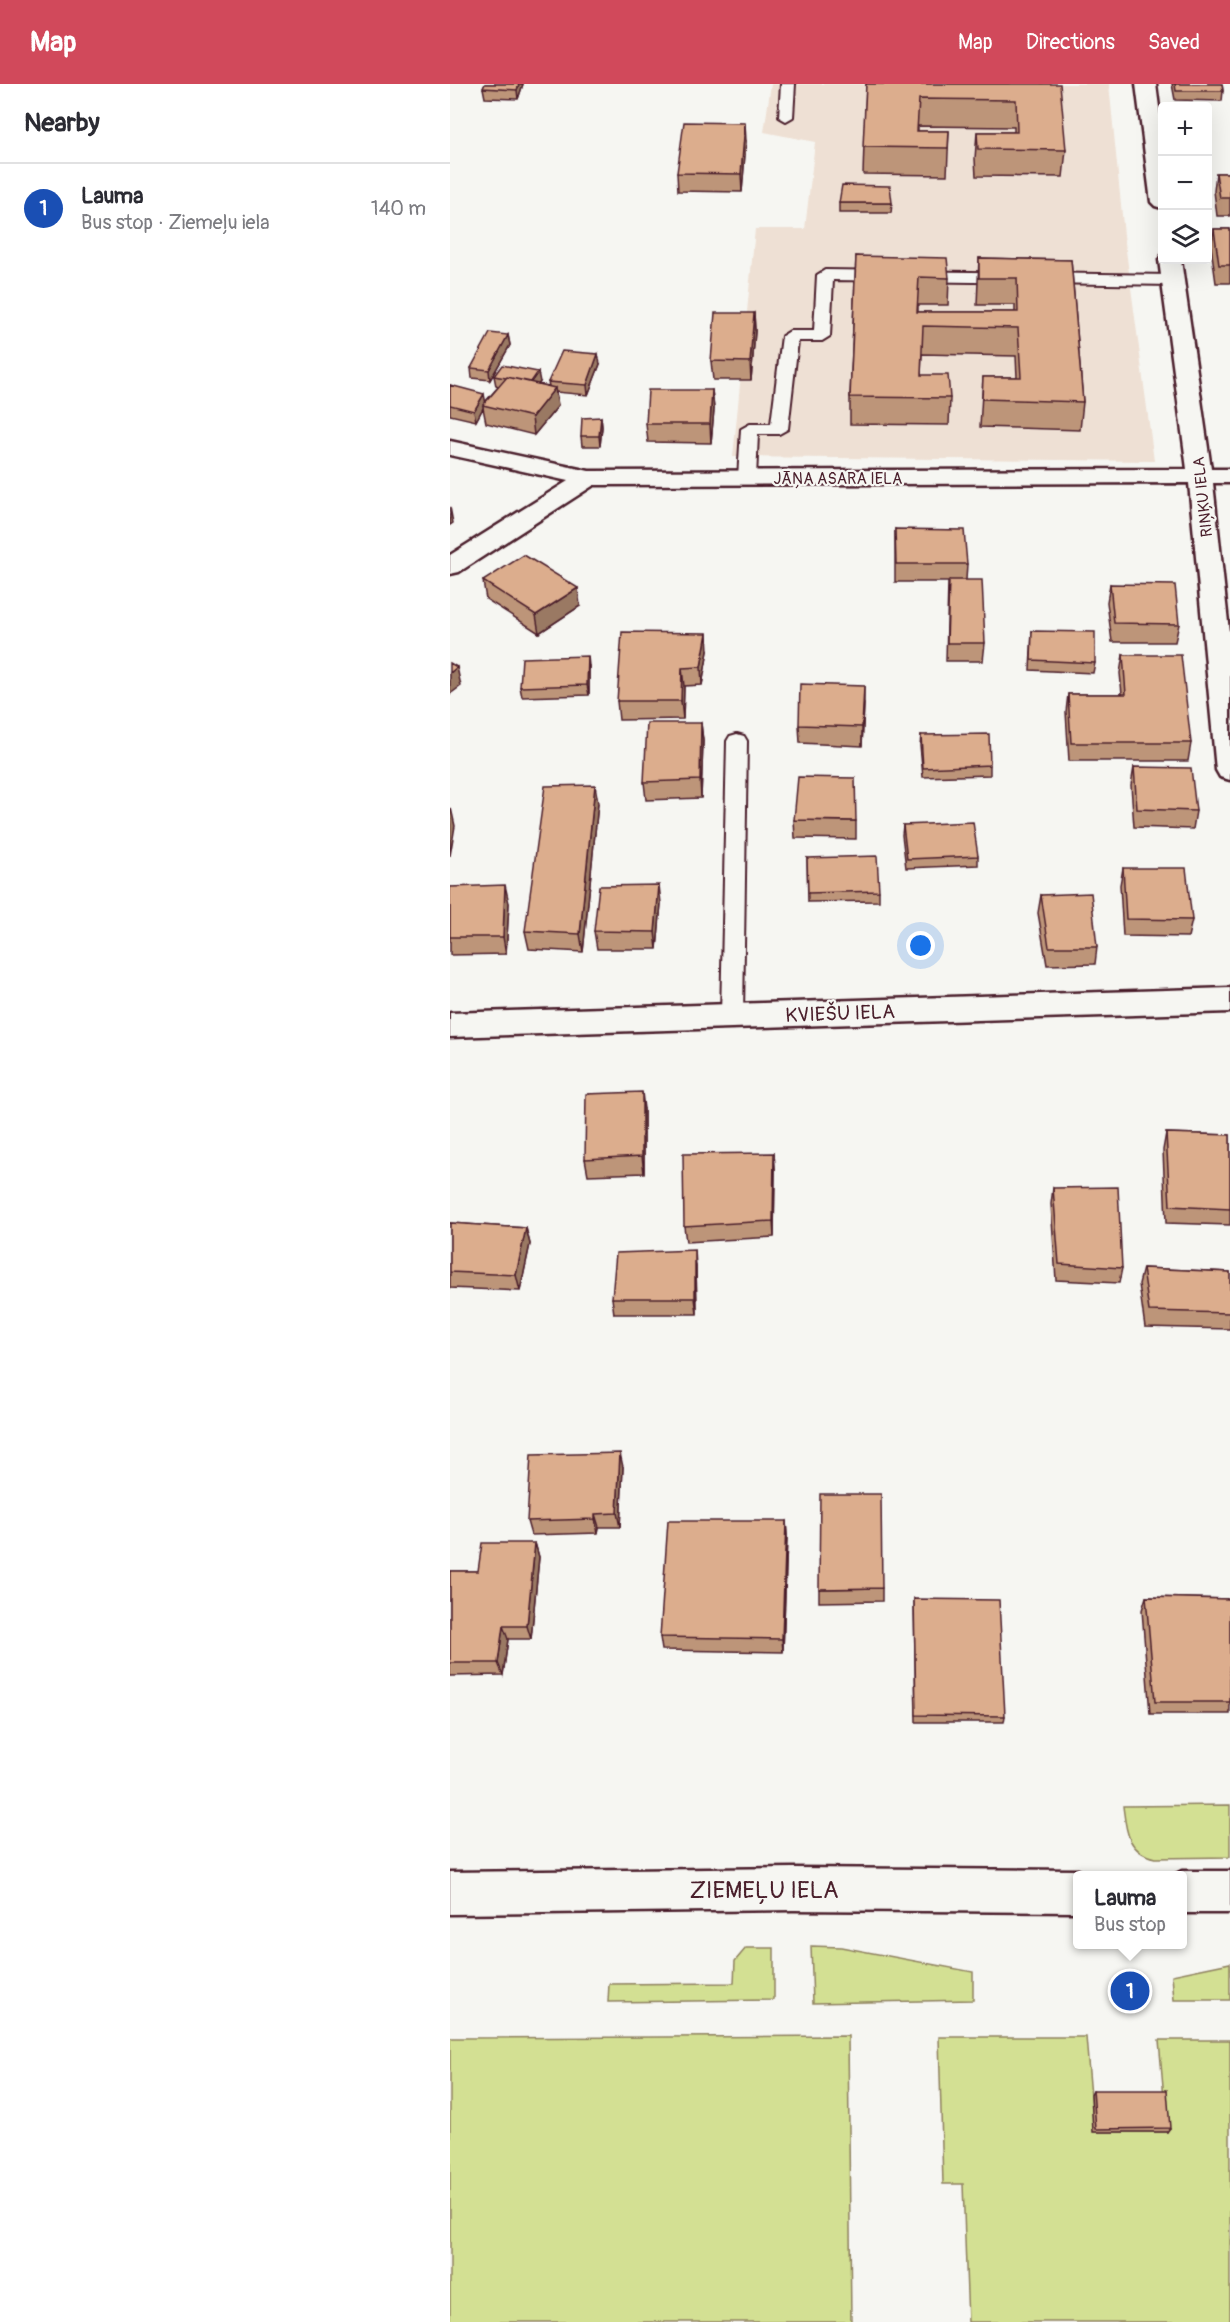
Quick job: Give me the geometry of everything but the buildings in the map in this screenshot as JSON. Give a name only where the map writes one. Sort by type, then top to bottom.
[{"type":"street","points":[[1146,84],[1158,172]]},
{"type":"street","name":"RIŅĶU IELA","points":[[1172,270],[1200,476],[1230,770]]},
{"type":"street","name":"JĀŅA ASARA IELA","points":[[450,448],[589,478],[1230,476]]},
{"type":"street","points":[[450,566],[589,478]]},
{"type":"street","name":"KVIEŠU IELA","points":[[450,1025],[1230,1000]]},
{"type":"street","name":"ZIEMEĻU IELA","points":[[450,1893],[793,1889],[1073,1891]]},
{"type":"street","points":[[1187,1892],[1230,1892]]},
{"type":"lane","points":[[786,117],[788,84]]},
{"type":"lane","points":[[747,478],[750,429],[779,429],[790,336],[822,336],[825,274],[1172,270]]},
{"type":"lane","points":[[732,1016],[737,741]]},
{"type":"shaded area","points":[[771,84],[1109,84],[1124,235],[1154,461],[733,457],[755,229],[805,229],[815,142],[764,132]]},
{"type":"green space","points":[[1230,1805],[1230,1857],[1155,1858],[1139,1851],[1133,1845],[1127,1831],[1123,1806]]},
{"type":"green space","points":[[811,1946],[841,1947],[973,1972],[973,2000],[813,2003]]},
{"type":"green space","points":[[746,1948],[774,1948],[774,2000],[608,2002],[609,1984],[734,1983],[735,1961]]},
{"type":"green space","points":[[1230,1963],[1230,2000],[1174,2000],[1172,1975]]},
{"type":"green space","points":[[848,2036],[851,2322],[450,2322],[450,2038]]},
{"type":"green space","points":[[939,2037],[1086,2037],[1094,2132],[1167,2132],[1159,2040],[1230,2040],[1230,2322],[968,2322],[963,2184],[943,2184]]},
{"type":"place","name":"Lauma","points":[[1130,1991]]}]
